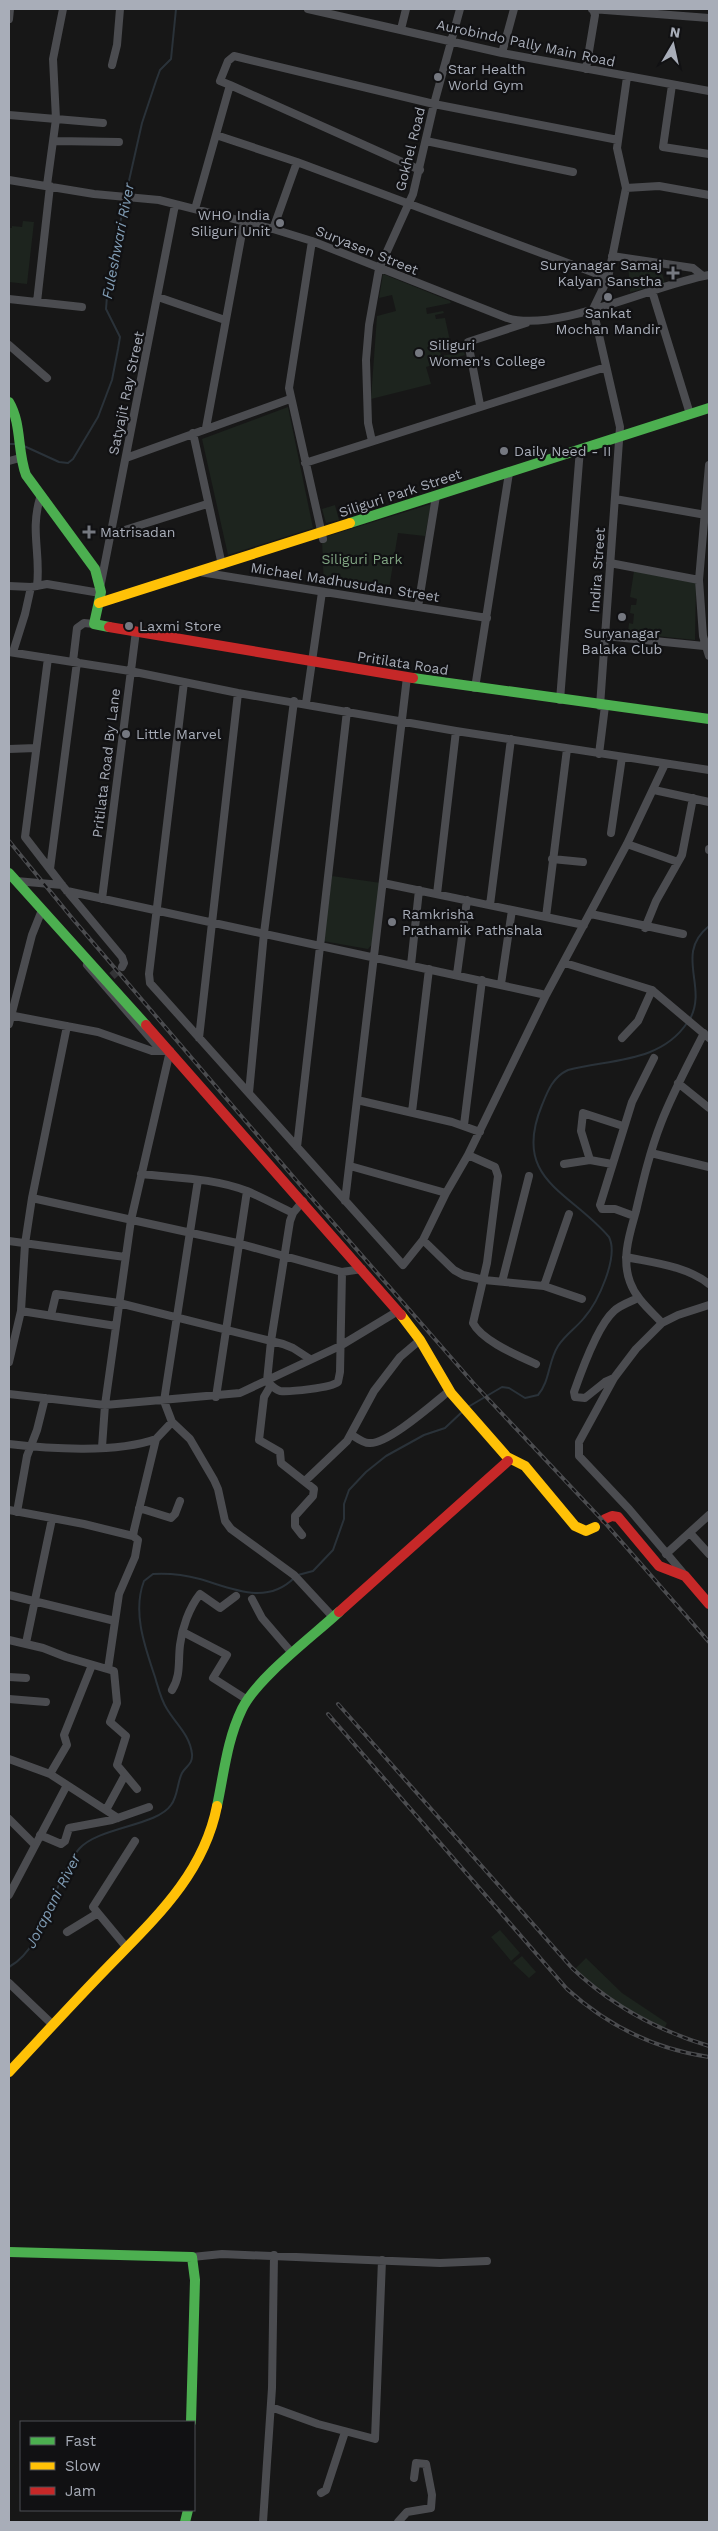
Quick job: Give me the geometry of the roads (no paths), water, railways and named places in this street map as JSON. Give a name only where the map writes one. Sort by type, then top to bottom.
[{"type":"street","points":[[9,19],[10,9]]},
{"type":"street","points":[[37,302],[48,186],[55,141],[56,119],[52,69],[63,9]]},
{"type":"street","points":[[112,65],[118,45],[120,9]]},
{"type":"street","name":"Aurobindo Pally Main Road","points":[[308,9],[502,53],[709,91]]},
{"type":"street","points":[[401,29],[406,9]]},
{"type":"street","name":"Gokhel Road","points":[[372,441],[368,424],[366,360],[369,325],[379,269],[409,203],[420,170],[434,104],[460,9]]},
{"type":"street","points":[[502,53],[514,9]]},
{"type":"street","points":[[586,69],[595,15],[592,9],[708,18],[706,9]]},
{"type":"street","points":[[420,170],[220,81],[228,61],[236,56],[434,104],[618,140]]},
{"type":"street","points":[[593,309],[608,278],[626,188],[618,155],[618,140],[628,77]]},
{"type":"street","points":[[195,210],[230,85]]},
{"type":"street","points":[[672,85],[663,146],[709,154]]},
{"type":"street","points":[[9,115],[102,123]]},
{"type":"street","points":[[216,135],[297,162],[608,278]]},
{"type":"street","points":[[55,141],[119,142]]},
{"type":"street","points":[[426,141],[573,172]]},
{"type":"street","points":[[273,230],[297,162]]},
{"type":"street","name":"Suryasen Street","points":[[9,180],[176,205],[244,222],[312,241],[507,318],[530,322],[593,309],[706,275]]},
{"type":"street","points":[[626,188],[659,186],[709,195]]},
{"type":"street","name":"Satyajit Ray Street","points":[[100,594],[109,535],[176,205]]},
{"type":"street","points":[[206,428],[244,222]]},
{"type":"street","points":[[312,241],[289,382],[290,399],[322,536]]},
{"type":"street","points":[[612,256],[693,268],[706,275]]},
{"type":"street","points":[[652,290],[690,414]]},
{"type":"street","points":[[158,297],[225,320]]},
{"type":"street","points":[[9,300],[82,307]]},
{"type":"street","name":"Indira Street","points":[[593,309],[620,422],[599,754]]},
{"type":"street","points":[[480,405],[468,342],[530,322]]},
{"type":"street","points":[[9,345],[47,378]]},
{"type":"street","points":[[305,463],[480,405],[606,367]]},
{"type":"street","points":[[126,458],[290,399]]},
{"type":"street","points":[[9,402],[13,408],[20,456],[27,477],[40,498],[84,554],[96,573],[100,594],[94,624],[84,623],[77,628],[75,662],[50,869]]},
{"type":"street","name":"Siliguri Park Street","points":[[100,594],[199,572],[322,536],[436,496],[709,408]]},
{"type":"street","points":[[193,433],[222,565]]},
{"type":"street","points":[[560,700],[580,449]]},
{"type":"street","points":[[9,461],[20,456]]},
{"type":"street","points":[[709,465],[706,549],[700,580],[705,617],[704,646],[709,656]]},
{"type":"street","points":[[475,688],[510,473]]},
{"type":"street","points":[[418,607],[436,496]]},
{"type":"street","points":[[40,498],[35,522],[38,572],[11,652],[130,671],[238,693],[306,703],[456,731],[709,770]]},
{"type":"street","points":[[615,499],[706,515]]},
{"type":"street","points":[[109,535],[208,504]]},
{"type":"street","points":[[610,564],[700,580]]},
{"type":"street","name":"Michael Madhusudan Street","points":[[199,572],[486,618]]},
{"type":"street","points":[[9,586],[56,585],[100,594]]},
{"type":"street","points":[[306,703],[322,592]]},
{"type":"street","name":"Pritilata Road","points":[[94,624],[311,662],[475,688],[709,720]]},
{"type":"street","name":"Pritilata Road By Lane","points":[[102,899],[136,631]]},
{"type":"street","points":[[605,636],[704,646]]},
{"type":"street","points":[[48,658],[25,838],[122,957],[122,968]]},
{"type":"street","points":[[345,1201],[407,677]]},
{"type":"street","points":[[184,682],[149,974],[150,983],[403,1265],[422,1240],[446,1192],[468,1156],[546,995],[565,963],[627,844],[665,764]]},
{"type":"street","points":[[199,1038],[238,693]]},
{"type":"street","points":[[249,1093],[264,933],[294,701]]},
{"type":"street","points":[[297,1148],[347,711]]},
{"type":"street","points":[[437,894],[456,731]]},
{"type":"street","points":[[490,905],[511,739]]},
{"type":"street","points":[[9,749],[36,748]]},
{"type":"street","points":[[546,917],[567,749]]},
{"type":"street","points":[[611,833],[622,757]]},
{"type":"street","points":[[654,790],[709,802]]},
{"type":"street","points":[[645,928],[684,848],[693,798]]},
{"type":"street","points":[[627,844],[678,862]]},
{"type":"street","points":[[552,859],[583,862]]},
{"type":"street","points":[[12,877],[64,888],[102,899],[457,974],[546,995]]},
{"type":"street","points":[[12,877],[110,978],[169,1054],[303,1201],[398,1311],[420,1340],[450,1392],[480,1428],[508,1457],[526,1466],[575,1526],[584,1530],[595,1527]]},
{"type":"street","points":[[383,882],[584,925]]},
{"type":"street","points":[[411,965],[419,890]]},
{"type":"street","points":[[457,974],[467,900]]},
{"type":"street","points":[[42,910],[32,935],[9,1018],[67,1026],[107,1035],[152,1051],[169,1054]]},
{"type":"street","points":[[42,910],[44,916],[156,1044],[169,1054]]},
{"type":"street","points":[[501,984],[512,910]]},
{"type":"street","points":[[590,914],[645,928],[683,934]]},
{"type":"street","points":[[565,963],[652,990],[705,1034]]},
{"type":"street","points":[[412,1112],[429,969]]},
{"type":"street","points":[[464,1126],[482,980]]},
{"type":"street","points":[[622,1038],[638,1021],[652,990]]},
{"type":"street","points":[[662,1324],[638,1298],[630,1281],[626,1257],[650,1153],[678,1083],[709,1025]]},
{"type":"street","points":[[9,1362],[21,1311],[25,1244],[32,1198],[67,1026]]},
{"type":"street","points":[[102,1447],[105,1405],[131,1220],[169,1054]]},
{"type":"street","points":[[634,1216],[615,1209],[600,1207],[632,1102],[654,1058]]},
{"type":"street","points":[[678,1083],[709,1108]]},
{"type":"street","points":[[357,1100],[412,1112],[480,1132]]},
{"type":"street","points":[[590,1160],[581,1131],[583,1113],[624,1126]]},
{"type":"street","points":[[650,1153],[709,1167]]},
{"type":"street","points":[[468,1156],[489,1164],[498,1171],[484,1280],[473,1317],[475,1328],[503,1347],[536,1364]]},
{"type":"street","points":[[564,1164],[590,1160],[612,1164]]},
{"type":"street","points":[[350,1166],[446,1192]]},
{"type":"street","points":[[141,1174],[198,1180],[246,1191],[293,1213]]},
{"type":"street","points":[[502,1282],[529,1176]]},
{"type":"street","points":[[198,1180],[164,1402],[172,1422],[190,1439],[214,1480],[221,1500],[225,1521],[231,1529],[301,1581],[332,1616]]},
{"type":"street","points":[[216,1397],[246,1191]]},
{"type":"street","points":[[32,1198],[237,1243],[342,1272],[362,1270]]},
{"type":"street","points":[[302,1534],[295,1526],[295,1516],[315,1492],[305,1481],[281,1463],[280,1452],[258,1440],[264,1397],[269,1383],[271,1341],[293,1213],[303,1201]]},
{"type":"street","points":[[544,1286],[569,1214]]},
{"type":"street","points":[[422,1240],[454,1270],[484,1280],[544,1286],[582,1299]]},
{"type":"street","points":[[9,1241],[125,1257]]},
{"type":"street","points":[[626,1257],[679,1268],[698,1275],[709,1284]]},
{"type":"street","points":[[269,1383],[281,1391],[335,1385],[339,1378],[342,1272]]},
{"type":"street","points":[[51,1315],[56,1294],[119,1303],[271,1341],[293,1348],[310,1359]]},
{"type":"street","points":[[614,1378],[605,1382],[585,1398],[575,1397],[576,1386],[608,1319],[614,1311],[638,1298]]},
{"type":"street","points":[[709,1305],[678,1314],[662,1324],[636,1349],[614,1378],[579,1442],[578,1456],[709,1604]]},
{"type":"street","points":[[21,1311],[116,1326]]},
{"type":"street","points":[[9,1394],[105,1405],[164,1402],[240,1393],[269,1383],[310,1359],[340,1346],[398,1311]]},
{"type":"street","points":[[305,1481],[352,1435],[374,1391],[400,1357],[420,1340]]},
{"type":"street","points":[[352,1435],[370,1444],[378,1442],[407,1425],[450,1392]]},
{"type":"street","points":[[17,1512],[30,1447],[37,1430],[45,1398]]},
{"type":"street","points":[[133,1536],[156,1439],[172,1422]]},
{"type":"street","points":[[9,1444],[30,1447],[126,1447],[156,1439]]},
{"type":"street","points":[[9,2072],[181,1890],[211,1836],[218,1812],[227,1744],[235,1720],[246,1699],[261,1681],[332,1616],[508,1461]]},
{"type":"street","points":[[139,1508],[172,1518],[180,1501]]},
{"type":"street","points":[[9,1510],[84,1524],[133,1536],[138,1540],[120,1590],[108,1669]]},
{"type":"street","points":[[666,1554],[709,1515]]},
{"type":"street","points":[[604,1519],[610,1516],[617,1517],[659,1566],[685,1576]]},
{"type":"street","points":[[26,1643],[52,1519]]},
{"type":"street","points":[[690,1533],[709,1554]]},
{"type":"street","points":[[172,1690],[179,1676],[179,1654],[183,1632],[194,1602],[200,1594],[220,1608],[236,1596]]},
{"type":"street","points":[[9,1595],[115,1621]]},
{"type":"street","points":[[252,1598],[262,1618],[292,1653]]},
{"type":"street","points":[[183,1632],[227,1655],[213,1678],[246,1699]]},
{"type":"street","points":[[9,1640],[26,1643],[108,1669],[115,1673],[117,1695],[115,1711],[110,1722],[126,1736],[118,1765],[137,1789]]},
{"type":"street","points":[[50,1774],[67,1746],[64,1735],[92,1665]]},
{"type":"street","points":[[9,1677],[26,1678]]},
{"type":"street","points":[[9,1699],[46,1702]]},
{"type":"street","points":[[9,1759],[50,1774],[118,1818]]},
{"type":"street","points":[[106,1810],[125,1775]]},
{"type":"street","points":[[9,1895],[67,1785]]},
{"type":"street","points":[[40,1835],[62,1844],[65,1841],[69,1828],[118,1818],[149,1806]]},
{"type":"street","points":[[9,1819],[35,1845]]},
{"type":"street","points":[[127,1948],[94,1909],[95,1902],[135,1841]]},
{"type":"street","points":[[67,1932],[98,1913]]},
{"type":"street","points":[[9,1983],[53,2025]]},
{"type":"street","points":[[9,2252],[192,2257],[222,2254],[274,2255],[440,2263],[488,2261]]},
{"type":"street","points":[[263,2522],[271,2407],[274,2255]]},
{"type":"street","points":[[191,2421],[195,2280],[192,2272],[192,2257]]},
{"type":"street","points":[[271,2407],[345,2432],[375,2439],[382,2260]]},
{"type":"street","points":[[185,2421],[189,2280],[192,2272]]},
{"type":"street","points":[[322,2493],[326,2490],[345,2432]]},
{"type":"street","points":[[398,2522],[407,2512],[431,2508],[432,2495],[426,2464],[416,2462],[414,2478]]},
{"type":"waterway","name":"Fuleshwari River","points":[[126,194],[142,123],[160,70],[171,59],[176,9]]},
{"type":"waterway","name":"Fuleshwari River","points":[[24,446],[59,462],[68,463],[73,459],[98,417],[112,380],[120,337],[106,309],[107,296],[116,268],[118,234],[125,199]]},
{"type":"waterway","name":"Fuleshwari River","points":[[9,444],[17,444]]},
{"type":"waterway","name":"Jorapani River","points":[[690,1019],[695,1007],[696,994],[692,959],[694,948],[699,937],[709,926]]},
{"type":"waterway","name":"Jorapani River","points":[[468,1407],[502,1387],[509,1388],[525,1398],[538,1395],[545,1384],[552,1358],[558,1346],[590,1311],[606,1279],[611,1256],[609,1237],[594,1221],[562,1195],[539,1168],[534,1151],[534,1130],[549,1089],[558,1076],[568,1070],[649,1053],[663,1046],[676,1036],[687,1023]]},
{"type":"waterway","name":"Jorapani River","points":[[298,1575],[313,1571],[333,1550],[344,1519],[344,1504],[349,1490],[366,1472],[386,1456],[424,1435],[445,1428],[462,1412]]},
{"type":"waterway","name":"Jorapani River","points":[[9,1967],[22,1957],[32,1944],[62,1878],[79,1849],[99,1836],[153,1818],[164,1812],[171,1805],[182,1773],[191,1760],[192,1754],[189,1741],[161,1698],[144,1642],[139,1605],[144,1581],[153,1574],[189,1576],[236,1590],[260,1593],[272,1591],[294,1578]]},
{"type":"tunnel","points":[[112,976],[122,967]]},
{"type":"railway","points":[[9,841],[72,918],[296,1180],[475,1385],[606,1524],[709,1642]]},
{"type":"railway","points":[[338,1704],[572,1968],[587,1982],[619,2005],[653,2024],[709,2046]]},
{"type":"railway","points":[[328,1714],[567,1989],[615,2025],[633,2034],[669,2048],[709,2057]]},
{"type":"place","name":"Star Health World Gym","points":[[438,77]]},
{"type":"place","name":"WHO India Siliguri Unit","points":[[280,223]]},
{"type":"place","name":"Suryanagar Samaj Kalyan Sanstha","points":[[673,273]]},
{"type":"place","name":"Sankat Mochan Mandir","points":[[608,297]]},
{"type":"place","name":"Siliguri Women's College","points":[[419,353]]},
{"type":"place","name":"Daily Need - II","points":[[504,451]]},
{"type":"place","name":"Matrisadan","points":[[89,532]]},
{"type":"place","name":"Suryanagar Balaka Club","points":[[622,617]]},
{"type":"place","name":"Laxmi Store","points":[[129,626]]},
{"type":"place","name":"Little Marvel","points":[[126,734]]},
{"type":"place","name":"Ramkrisha Prathamik Pathshala","points":[[392,922]]},
{"type":"park label","name":"Siliguri Park","points":[[362,559]]}]
